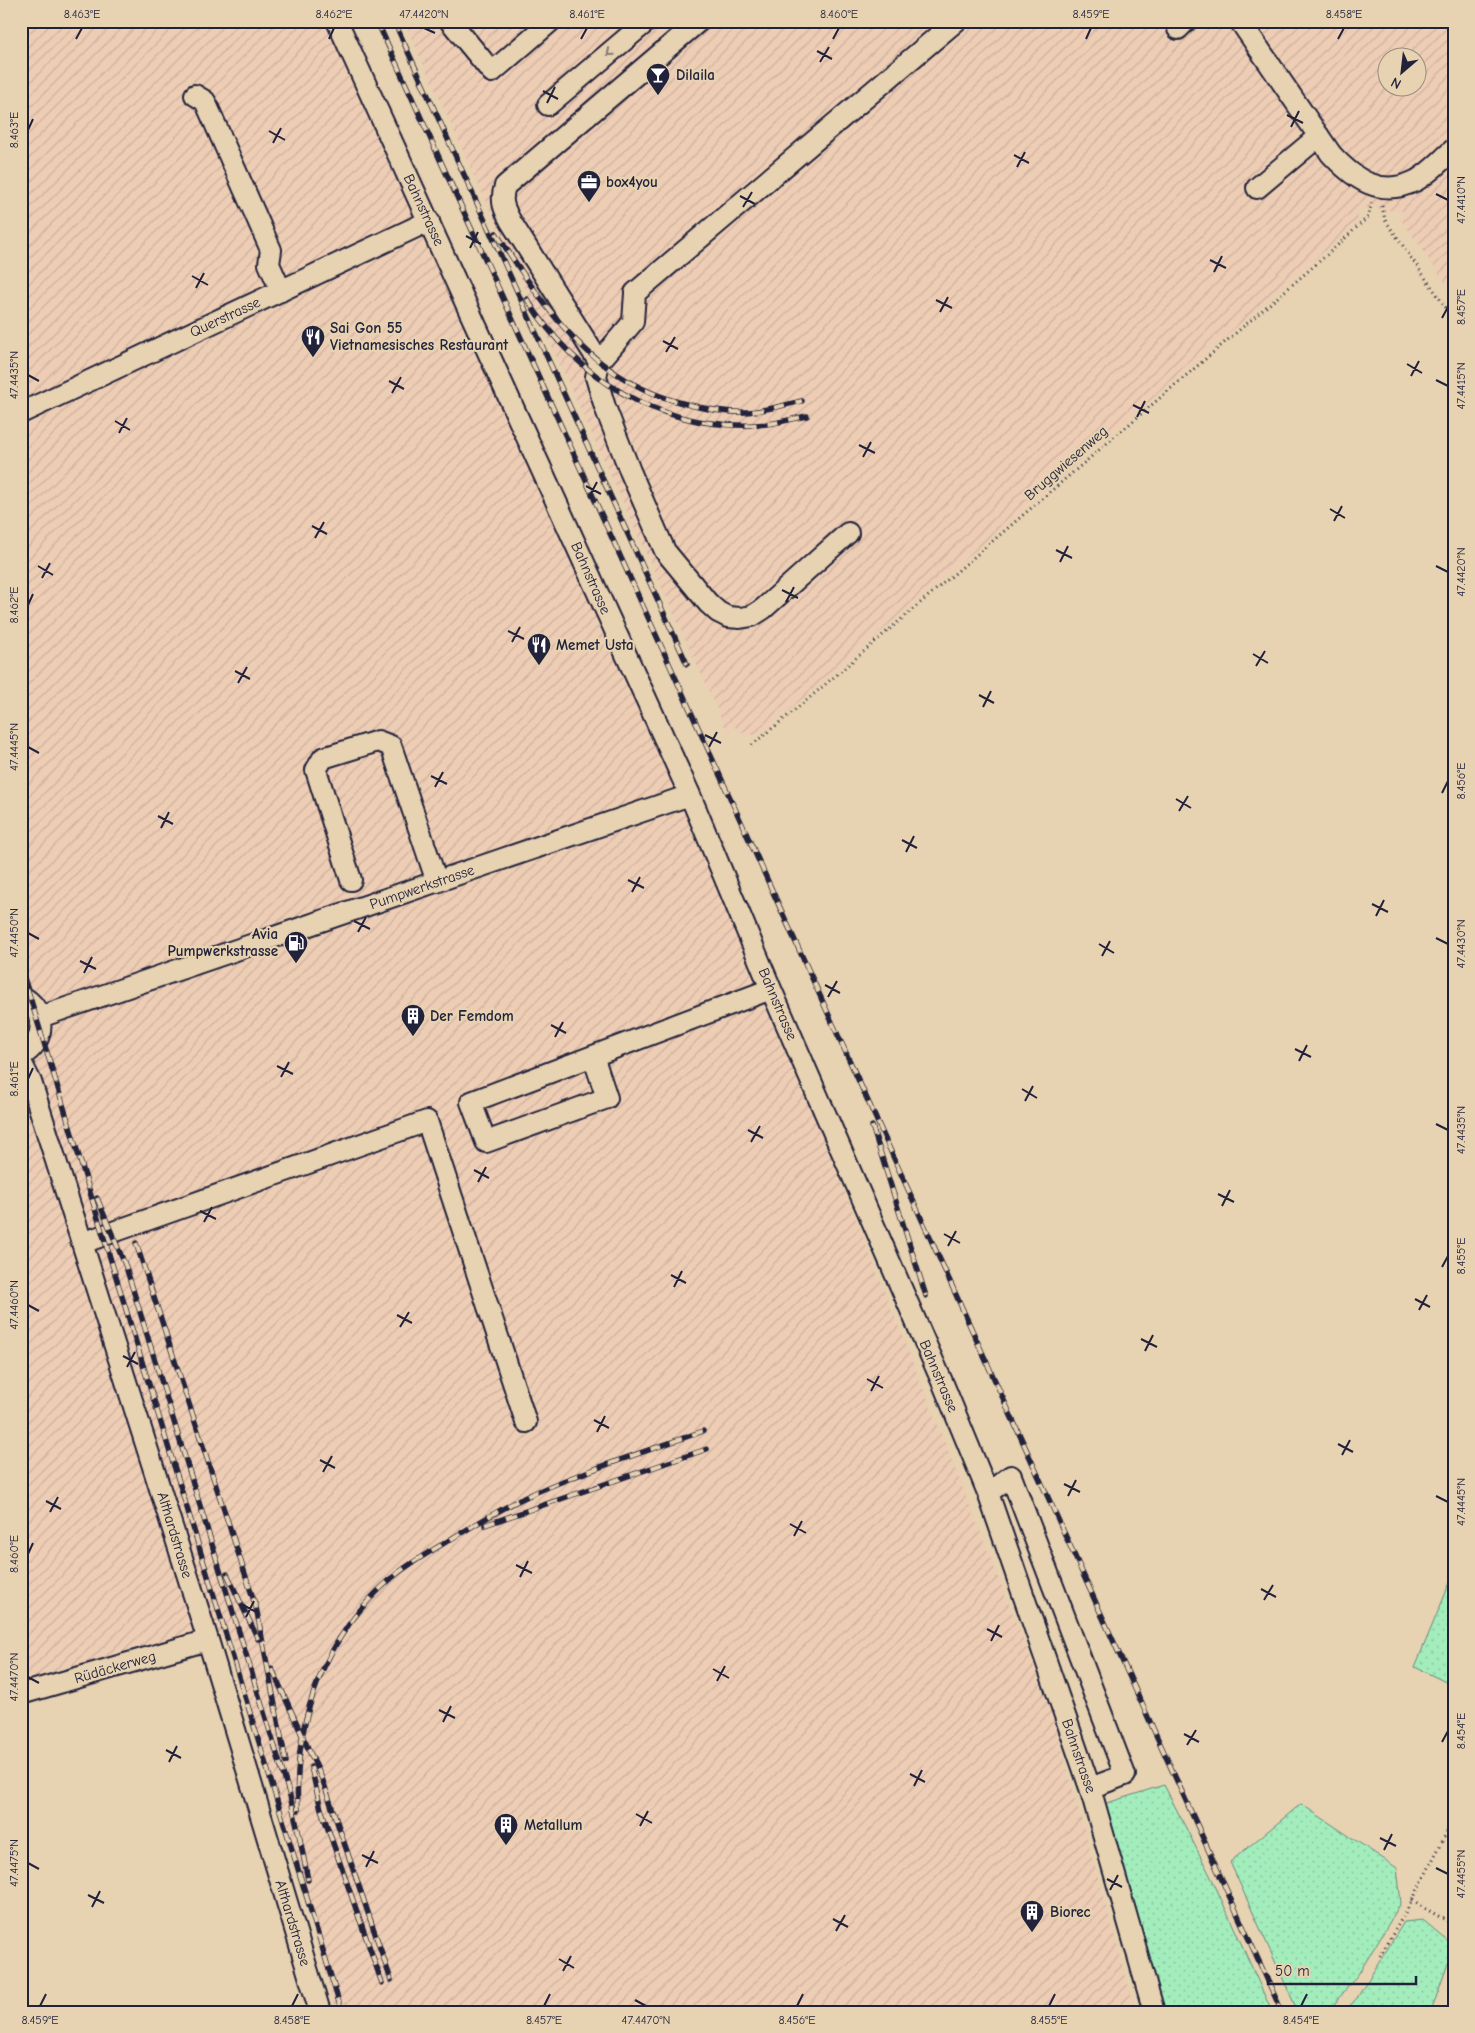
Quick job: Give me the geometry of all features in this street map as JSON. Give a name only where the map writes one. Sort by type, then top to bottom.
[{"type":"street","name":"Bahnstrasse","points":[[337,21],[690,795],[771,989],[940,1377],[988,1493],[1090,1788],[1154,2012]]},
{"type":"street","points":[[450,21],[492,72],[551,21]]},
{"type":"street","points":[[548,105],[647,21]]},
{"type":"street","points":[[599,362],[503,208],[502,197],[505,186],[699,21]]},
{"type":"street","points":[[848,533],[763,609],[752,616],[728,617],[718,612],[665,551],[605,407],[596,377],[599,362],[633,322],[636,293],[956,21]]},
{"type":"street","points":[[1240,21],[1331,154],[1348,172],[1361,181],[1376,186],[1395,188],[1416,181],[1454,149]]},
{"type":"street","points":[[196,95],[205,102],[271,250],[269,264],[280,291]]},
{"type":"street","points":[[1257,188],[1319,136]]},
{"type":"street","name":"Querstrasse","points":[[21,413],[429,221]]},
{"type":"street","points":[[351,880],[316,770],[323,758],[378,741],[391,746],[437,882]]},
{"type":"street","name":"Pumpwerkstrasse","points":[[40,1017],[690,795]]},
{"type":"street","points":[[593,1056],[607,1098],[486,1142],[471,1102],[593,1056],[771,989]]},
{"type":"street","points":[[21,996],[31,1002],[40,1017],[38,1040],[33,1047],[21,1056]]},
{"type":"street","name":"Althardstrasse","points":[[21,1062],[31,1082],[208,1640],[320,2012]]},
{"type":"street","points":[[82,1244],[427,1121],[526,1422]]},
{"type":"street","points":[[988,1493],[1011,1476],[1125,1775],[1090,1788]]},
{"type":"street","name":"Rüdäckerweg","points":[[21,1694],[208,1640]]},
{"type":"path","points":[[1376,186],[1385,220],[1454,319]]},
{"type":"path","name":"Bruggwiesenweg","points":[[752,745],[1328,254],[1368,218],[1376,186]]},
{"type":"path","points":[[1380,1956],[1412,1901],[1454,1818]]},
{"type":"path","points":[[1412,1901],[1454,1925]]},
{"type":"shaded area","points":[[21,21],[351,21],[721,833],[819,1127],[1049,1705],[1136,2012],[336,2012],[231,1633],[21,1686]]},
{"type":"shaded area","points":[[404,21],[1454,21],[1454,295],[1401,219],[1403,211],[1359,207],[1357,223],[762,733],[746,736],[734,726],[728,733]]},
{"type":"green space","points":[[1454,1573],[1454,1686],[1415,1667]]},
{"type":"green space","points":[[1164,1785],[1213,1881],[1272,2012],[1165,2012],[1104,1804]]},
{"type":"green space","points":[[1301,1804],[1397,1868],[1401,1903],[1359,1973],[1328,2012],[1298,2012],[1230,1862]]},
{"type":"green space","points":[[1423,1920],[1454,1946],[1431,2012],[1344,2012],[1357,1998],[1404,1922]]},
{"type":"railway","points":[[377,21],[1282,2012]]},
{"type":"railway","points":[[394,21],[687,664]]},
{"type":"railway","points":[[496,233],[533,289],[574,338],[597,360],[623,378],[653,393],[686,404],[723,411],[753,411],[802,401]]},
{"type":"railway","points":[[527,299],[547,328],[570,353],[596,375],[623,393],[653,408],[685,418],[719,424],[761,425],[807,416]]},
{"type":"railway","points":[[21,968],[342,2012]]},
{"type":"railway","points":[[872,1126],[926,1296]]},
{"type":"railway","points":[[97,1198],[126,1267],[290,1796],[300,1839]]},
{"type":"railway","points":[[136,1243],[256,1607],[286,1762]]},
{"type":"railway","points":[[298,1810],[301,1744],[308,1712],[318,1682],[331,1653],[348,1625],[369,1600],[393,1577],[432,1550],[528,1496],[579,1475],[703,1431]]},
{"type":"railway","points":[[485,1525],[707,1449]]},
{"type":"railway","points":[[227,1574],[258,1639]]},
{"type":"railway","points":[[272,1669],[323,1781],[391,1980]]},
{"type":"railway","points":[[311,1767],[321,1809],[382,1983]]},
{"type":"railway","points":[[299,1834],[308,1880]]},
{"type":"place","name":"Dilaila","points":[[658,96]]},
{"type":"place","name":"box4you","points":[[589,203]]},
{"type":"place","name":"Sai Gon 55 Vietnamesisches Restaurant","points":[[313,358]]},
{"type":"place","name":"Memet Usta","points":[[539,666]]},
{"type":"place","name":"Avia Pumpwerkstrasse","points":[[296,964]]},
{"type":"place","name":"Der Femdom","points":[[413,1037]]},
{"type":"place","name":"Metallum","points":[[506,1846]]},
{"type":"place","name":"Biorec","points":[[1032,1933]]}]
